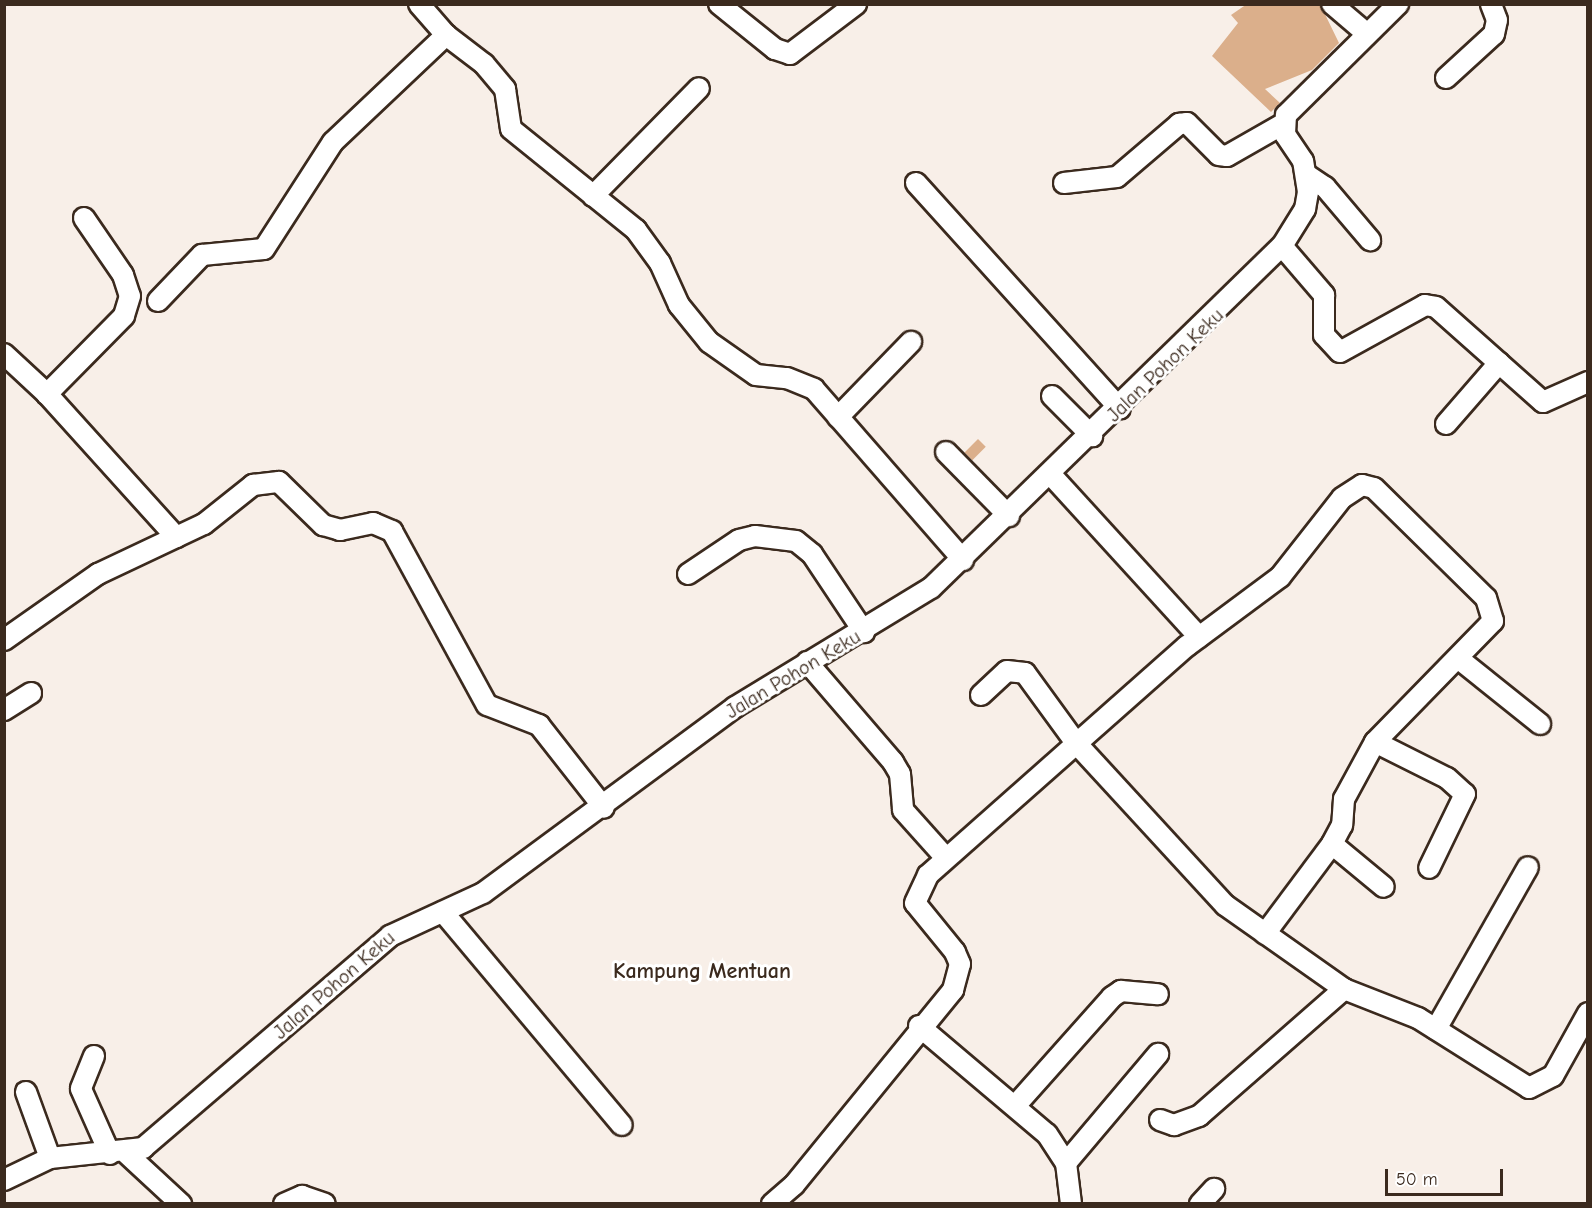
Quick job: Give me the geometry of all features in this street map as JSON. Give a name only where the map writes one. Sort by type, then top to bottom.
[{"type":"street","points":[[419,4],[446,35],[484,64],[505,89],[511,129],[594,196],[650,247],[679,305],[709,342],[756,375],[787,378],[814,389],[963,560]]},
{"type":"street","points":[[719,4],[775,49],[790,54],[803,49],[856,4]]},
{"type":"street","points":[[1332,4],[1366,33]]},
{"type":"street","points":[[1064,183],[1117,177],[1179,124],[1187,123],[1219,155],[1227,156],[1283,124],[1366,33],[1398,4]]},
{"type":"street","points":[[1446,78],[1494,34],[1497,20],[1491,4]]},
{"type":"street","points":[[158,301],[202,255],[264,249],[333,142],[446,35]]},
{"type":"street","points":[[594,196],[699,88]]},
{"type":"street","name":"Jalan Pohon Keku","points":[[4,1180],[50,1158],[118,1154],[157,1139],[216,1081],[390,936],[483,893],[604,808],[735,707],[807,662],[864,632],[931,588],[1052,476],[1282,246],[1305,209],[1307,175],[1283,124]]},
{"type":"street","points":[[1307,175],[1325,187],[1370,240]]},
{"type":"street","points":[[916,183],[1120,409]]},
{"type":"street","points":[[47,394],[124,316],[130,296],[123,275],[84,218]]},
{"type":"street","points":[[1282,246],[1324,295],[1324,335],[1340,352],[1425,305],[1436,307],[1543,402],[1587,382]]},
{"type":"street","points":[[838,417],[910,342]]},
{"type":"street","points":[[4,354],[47,394],[176,537]]},
{"type":"street","points":[[1446,424],[1499,363]]},
{"type":"street","points":[[1052,396],[1092,436]]},
{"type":"street","points":[[946,452],[1009,516]]},
{"type":"street","points":[[1052,476],[1199,637]]},
{"type":"street","points":[[4,640],[55,599],[176,537],[267,480],[279,482],[323,525],[340,530],[383,524],[435,602],[487,705],[539,725],[604,808]]},
{"type":"street","points":[[771,1203],[794,1185],[959,975],[955,952],[915,903],[928,875],[945,857],[1199,637],[1280,577],[1342,498],[1362,484],[1374,488],[1494,609],[1485,634],[1375,742],[1344,799],[1342,825],[1332,844],[1265,934]]},
{"type":"street","points":[[688,574],[739,540],[776,536],[796,542],[812,554],[864,632]]},
{"type":"street","points":[[1459,659],[1540,724]]},
{"type":"street","points":[[807,662],[893,762],[900,774],[903,810],[945,857]]},
{"type":"street","points":[[981,695],[1007,671],[1018,669],[1076,743],[1210,890],[1265,934],[1344,988],[1380,999],[1436,1029],[1528,1088],[1545,1084],[1581,1046],[1587,1013]]},
{"type":"street","points":[[4,710],[31,693]]},
{"type":"street","points":[[1375,742],[1447,778],[1465,794],[1429,867]]},
{"type":"street","points":[[1332,844],[1384,887]]},
{"type":"street","points":[[1436,1029],[1528,867]]},
{"type":"street","points":[[443,912],[622,1125]]},
{"type":"street","points":[[1160,1120],[1174,1125],[1199,1116],[1344,988]]},
{"type":"street","points":[[1015,1106],[1112,997],[1121,991],[1158,994]]},
{"type":"street","points":[[919,1026],[1047,1134],[1066,1163],[1071,1203]]},
{"type":"street","points":[[1066,1163],[1158,1054]]},
{"type":"street","points":[[94,1056],[81,1089],[118,1154],[181,1203]]},
{"type":"street","points":[[26,1092],[50,1158]]},
{"type":"street","points":[[1200,1203],[1214,1189]]},
{"type":"street","points":[[284,1203],[302,1196],[325,1203]]},
{"type":"building","points":[[1247,4],[1320,4],[1339,43],[1312,70],[1265,89],[1280,103],[1271,112],[1212,56],[1238,23],[1231,15]]},
{"type":"building","points":[[978,439],[986,447],[972,460],[965,452]]},
{"type":"district","name":"Kampung Mentuan","points":[[702,972]]}]
